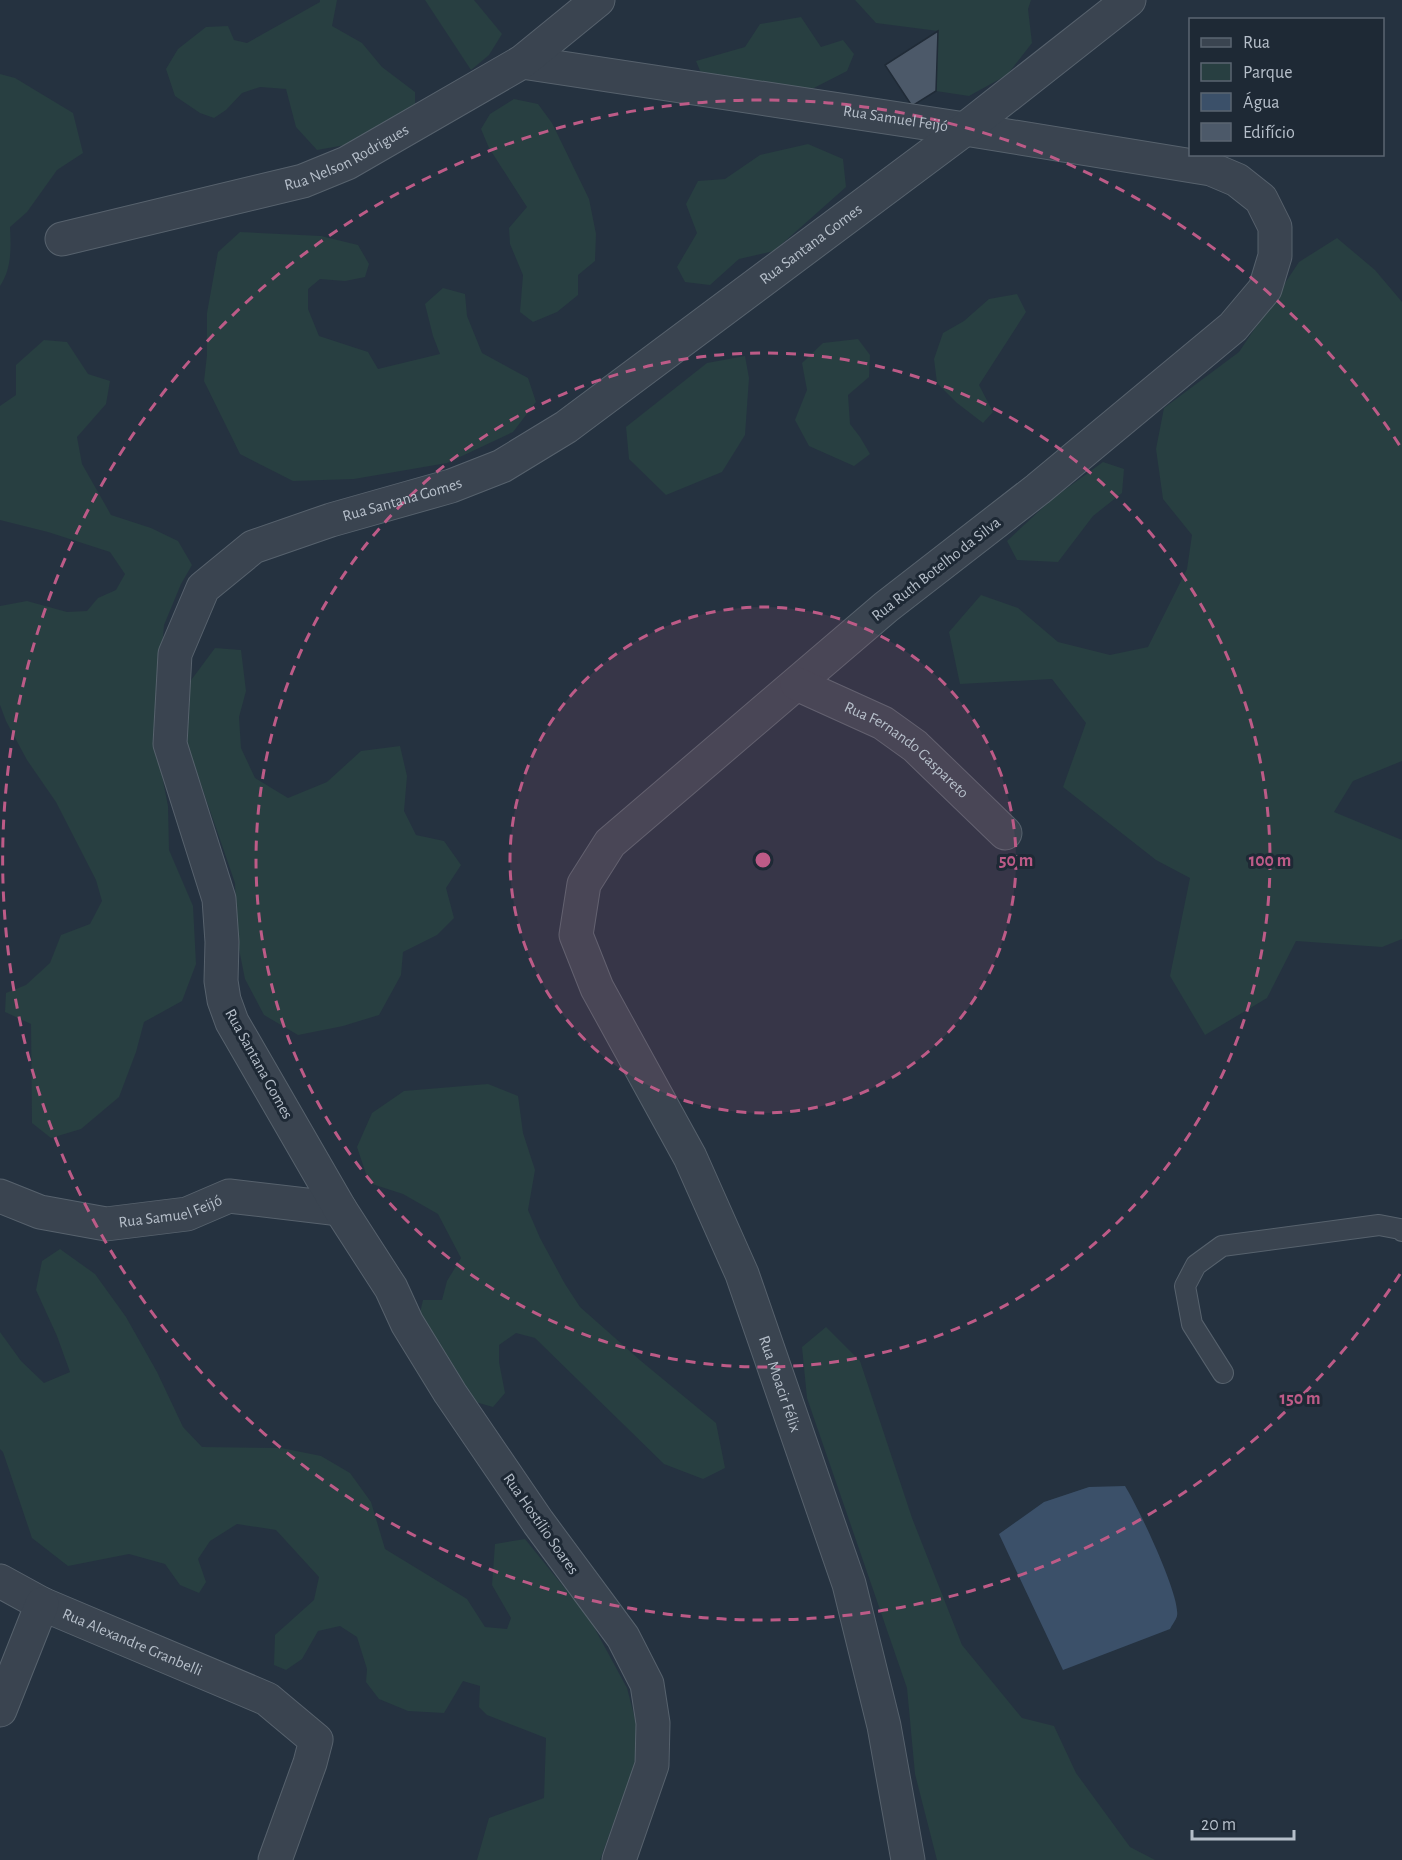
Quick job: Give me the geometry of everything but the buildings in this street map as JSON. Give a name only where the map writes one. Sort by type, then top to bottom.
[{"type":"street","name":"Rua Nelson Rodrigues","points":[[62,239],[303,181],[347,163],[522,62],[598,0]]},
{"type":"street","name":"Rua Santana Gomes","points":[[340,1209],[232,1022],[224,1000],[221,981],[222,942],[219,899],[170,744],[176,654],[203,588],[253,547],[331,520],[451,486],[502,466],[566,428],[965,129],[1130,0]]},
{"type":"street","name":"Rua Samuel Feijó","points":[[522,62],[965,129],[1211,170],[1237,180],[1261,200]]},
{"type":"street","name":"Rua Ruth Botelho da Silva","points":[[576,935],[584,884],[610,843],[886,607],[1038,489],[1233,327],[1265,289],[1275,256],[1275,227],[1261,200]]},
{"type":"street","name":"Rua Fernando Gaspareto","points":[[797,684],[883,723],[915,746],[1005,833]]},
{"type":"street","name":"Rua Moacir Félix","points":[[576,935],[597,988],[690,1157],[742,1274],[849,1584],[884,1726],[908,1860]]},
{"type":"street","name":"Rua Samuel Feijó","points":[[0,1196],[40,1212],[106,1224],[187,1214],[229,1196],[340,1209]]},
{"type":"street","name":"Rua Hostílio Soares","points":[[340,1209],[391,1288],[407,1323],[450,1393],[538,1522],[623,1637],[647,1684],[653,1723],[652,1765],[619,1860]]},
{"type":"street","name":"Rua Alexandre Granbelli","points":[[0,1581],[42,1604],[267,1699],[316,1740],[275,1860]]},
{"type":"street","points":[[0,1710],[42,1604]]},
{"type":"lane","points":[[1223,1373],[1192,1324],[1185,1286],[1196,1265],[1222,1246],[1379,1225],[1402,1231]]},
{"type":"green space","points":[[320,0],[337,0],[332,26],[362,43],[382,67],[415,92],[415,109],[351,144],[317,150],[296,127],[286,89],[260,87],[242,93],[226,110],[214,118],[200,113],[175,96],[166,69],[178,49],[206,27],[228,26],[234,40],[247,43]]},
{"type":"green space","points":[[425,0],[474,0],[502,34],[489,55],[471,70]]},
{"type":"green space","points":[[855,0],[1031,0],[1028,9],[1032,43],[1007,75],[969,96],[936,91],[938,31],[876,23]]},
{"type":"green space","points":[[801,17],[821,47],[843,40],[854,54],[847,71],[808,91],[703,78],[696,61],[745,47],[760,24]]},
{"type":"green space","points":[[0,74],[15,78],[73,113],[83,153],[57,170],[27,212],[10,227],[9,265],[0,286]]},
{"type":"green space","points":[[514,99],[538,104],[552,123],[589,199],[596,234],[595,261],[578,275],[578,295],[557,312],[533,322],[520,312],[523,275],[510,244],[509,228],[527,207],[489,148],[481,129],[490,114]]},
{"type":"green space","points":[[808,144],[843,159],[846,187],[774,251],[739,259],[710,285],[685,282],[677,267],[697,233],[686,204],[698,181],[725,179],[760,155]]},
{"type":"green space","points":[[240,232],[321,236],[358,245],[369,264],[365,277],[345,281],[320,279],[308,289],[308,309],[319,336],[368,352],[378,369],[440,354],[425,304],[443,288],[465,294],[467,316],[482,353],[528,378],[536,402],[513,432],[447,463],[354,479],[293,481],[240,454],[204,381],[207,355],[207,313],[218,252]]},
{"type":"green space","points":[[1337,238],[1375,270],[1402,302],[1402,761],[1353,781],[1334,812],[1402,840],[1402,939],[1382,947],[1296,941],[1267,998],[1205,1035],[1170,976],[1190,878],[1156,860],[1063,787],[1086,723],[1052,679],[960,684],[949,632],[981,595],[1018,608],[1058,642],[1110,655],[1148,647],[1187,569],[1192,535],[1163,499],[1156,449],[1164,408],[1239,352],[1299,262]]},
{"type":"green space","points":[[1017,294],[1026,312],[979,385],[993,412],[983,423],[957,403],[937,383],[934,359],[943,333],[964,321],[989,299]]},
{"type":"green space","points":[[858,339],[870,355],[869,377],[848,395],[850,424],[870,454],[854,466],[809,446],[795,420],[807,390],[802,363],[823,343]]},
{"type":"green space","points":[[44,340],[67,342],[88,374],[110,381],[106,404],[77,437],[82,464],[111,515],[151,528],[178,541],[192,565],[181,584],[164,625],[155,739],[168,806],[169,850],[193,906],[196,964],[182,1001],[144,1022],[136,1052],[119,1097],[81,1129],[51,1138],[32,1123],[31,1024],[5,1012],[6,993],[26,985],[50,963],[61,935],[90,924],[102,901],[96,880],[56,802],[27,760],[0,705],[0,606],[27,601],[67,612],[87,611],[98,598],[116,590],[125,574],[110,552],[48,532],[0,520],[0,406],[16,395],[16,365]]},
{"type":"green space","points":[[745,356],[749,378],[745,435],[722,472],[666,495],[629,459],[626,427],[707,363]]},
{"type":"green space","points":[[1103,462],[1124,469],[1122,493],[1093,516],[1058,562],[1017,560],[1007,541],[1052,499]]},
{"type":"green space","points":[[215,648],[241,650],[246,691],[239,717],[241,748],[255,778],[288,798],[327,782],[361,751],[400,746],[407,776],[404,811],[416,835],[444,841],[461,865],[446,888],[454,918],[437,935],[403,952],[401,975],[379,1015],[343,1026],[298,1035],[264,1015],[245,979],[237,939],[235,883],[187,744],[189,683]]},
{"type":"green space","points":[[488,1084],[518,1096],[523,1133],[535,1170],[528,1210],[565,1284],[580,1307],[716,1423],[725,1468],[703,1479],[664,1464],[535,1338],[516,1333],[499,1345],[499,1362],[505,1393],[493,1407],[472,1401],[419,1317],[423,1300],[442,1300],[447,1281],[461,1258],[438,1214],[403,1194],[369,1183],[357,1147],[372,1113],[404,1091]]},
{"type":"green space","points":[[60,1249],[95,1274],[126,1317],[157,1372],[183,1427],[202,1447],[281,1448],[321,1456],[350,1473],[371,1502],[385,1549],[467,1599],[485,1627],[507,1629],[511,1618],[492,1585],[495,1544],[525,1539],[589,1618],[627,1688],[637,1726],[638,1756],[600,1860],[477,1860],[489,1818],[544,1798],[546,1738],[487,1715],[479,1707],[480,1686],[463,1681],[444,1713],[408,1711],[379,1699],[366,1682],[367,1669],[357,1637],[340,1626],[318,1631],[302,1659],[286,1670],[274,1665],[275,1635],[314,1600],[319,1577],[276,1530],[237,1524],[210,1541],[198,1559],[206,1582],[199,1593],[180,1585],[165,1564],[129,1554],[68,1566],[32,1538],[3,1452],[0,1449],[0,1332],[21,1361],[44,1383],[70,1372],[36,1290],[42,1261]]},
{"type":"green space","points":[[826,1327],[860,1361],[912,1518],[962,1645],[1022,1718],[1054,1726],[1076,1773],[1130,1847],[1155,1860],[937,1860],[915,1774],[907,1688],[807,1398],[802,1347]]},
{"type":"water","points":[[1125,1486],[1148,1530],[1165,1571],[1176,1605],[1177,1616],[1170,1629],[1063,1670],[999,1534],[1044,1502],[1089,1487]]}]
